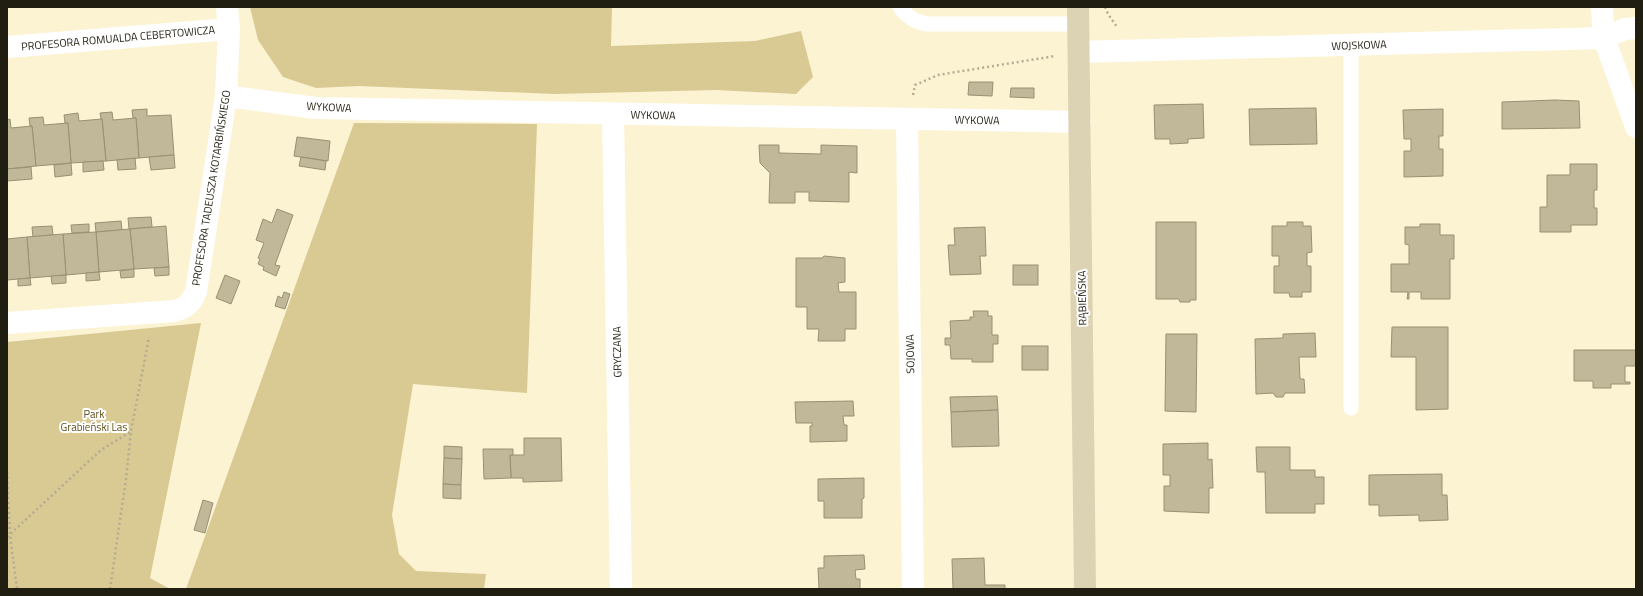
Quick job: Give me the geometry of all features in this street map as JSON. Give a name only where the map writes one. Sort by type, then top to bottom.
[{"type":"street","name":"PROFESORA TADEUSZA KOTARBIŃSKIEGO","points":[[7,323],[154,313],[181,309],[191,302],[196,292],[226,96],[229,29],[227,7]]},
{"type":"street","points":[[1602,7],[1604,38],[1636,127]]},
{"type":"street","name":"RĄBIEŃSKA","points":[[1078,15],[1085,589]]},
{"type":"street","name":"WOJSKOWA","points":[[1079,52],[1604,38],[1625,30],[1636,28]]},
{"type":"street","name":"PROFESORA ROMUALDA CEBERTOWICZA","points":[[7,47],[229,29]]},
{"type":"street","name":"WYKOWA","points":[[226,96],[316,108],[1080,122]]},
{"type":"street","name":"GRYCZANA","points":[[613,114],[621,589]]},
{"type":"street","name":"SOJOWA","points":[[907,119],[913,589]]},
{"type":"lane","points":[[900,7],[914,20],[926,24],[1078,15]]},
{"type":"lane","points":[[1351,45],[1352,408]]},
{"type":"path","points":[[907,119],[915,85],[938,75],[1079,52]]},
{"type":"path","points":[[110,589],[126,479],[131,431],[154,313]]},
{"type":"path","points":[[8,536],[101,450],[131,431]]},
{"type":"path","points":[[7,472],[8,536],[17,589]]},
{"type":"green space","points":[[250,7],[612,7],[611,46],[755,41],[801,31],[813,77],[796,94],[716,90],[555,94],[359,86],[316,88],[283,77],[258,40]]},
{"type":"green space","points":[[354,123],[537,124],[527,393],[413,384],[392,515],[399,554],[416,571],[486,574],[484,589],[186,589]]},
{"type":"green space","name":"Park Grabieński Las","points":[[201,323],[150,578],[170,589],[7,589],[7,342]]},
{"type":"building","points":[[969,82],[993,82],[992,96],[968,95]]},
{"type":"building","points":[[1011,88],[1034,88],[1034,98],[1010,97]]},
{"type":"building","points":[[1555,100],[1579,101],[1580,128],[1502,129],[1502,102]]},
{"type":"building","points":[[1203,104],[1204,138],[1188,139],[1188,143],[1170,144],[1170,139],[1155,139],[1154,105]]},
{"type":"building","points":[[1316,108],[1317,144],[1250,145],[1249,109]]},
{"type":"building","points":[[147,109],[147,116],[171,115],[174,155],[139,158],[136,118],[133,118],[132,110]]},
{"type":"building","points":[[1443,109],[1443,136],[1439,136],[1439,149],[1443,149],[1443,176],[1404,177],[1404,151],[1411,151],[1411,139],[1404,139],[1403,110]]},
{"type":"building","points":[[112,112],[113,120],[136,118],[139,158],[106,161],[102,119],[100,113]]},
{"type":"building","points":[[78,113],[79,121],[102,119],[106,161],[71,163],[68,123],[65,123],[64,115]]},
{"type":"building","points":[[43,117],[44,125],[68,123],[71,163],[36,166],[32,126],[30,126],[29,118]]},
{"type":"building","points":[[10,119],[11,128],[32,126],[36,166],[7,169],[7,120]]},
{"type":"building","points":[[297,137],[330,141],[328,161],[294,156]]},
{"type":"building","points":[[759,145],[779,145],[779,153],[821,154],[821,145],[857,146],[857,173],[849,172],[849,202],[809,201],[809,192],[795,192],[795,203],[769,203],[770,173],[760,163]]},
{"type":"building","points":[[174,155],[175,168],[151,170],[149,157]]},
{"type":"building","points":[[301,157],[326,161],[325,170],[299,166]]},
{"type":"building","points":[[135,158],[136,169],[118,170],[117,160]]},
{"type":"building","points":[[103,161],[104,170],[83,172],[83,162]]},
{"type":"building","points":[[71,163],[72,175],[55,177],[54,165]]},
{"type":"building","points":[[1570,164],[1597,164],[1597,190],[1594,190],[1594,208],[1597,208],[1597,225],[1571,225],[1571,232],[1540,232],[1540,207],[1547,207],[1547,175],[1570,175]]},
{"type":"building","points":[[31,167],[32,179],[7,181],[7,169]]},
{"type":"building","points":[[277,209],[293,215],[275,265],[280,266],[276,276],[263,270],[264,267],[258,264],[260,259],[258,258],[264,243],[256,240],[263,219],[272,223]]},
{"type":"building","points":[[151,217],[152,227],[129,229],[128,218]]},
{"type":"building","points":[[121,221],[122,230],[96,232],[95,223]]},
{"type":"building","points":[[1156,222],[1196,222],[1196,300],[1190,300],[1190,302],[1180,302],[1179,299],[1156,299]]},
{"type":"building","points":[[1287,222],[1303,222],[1303,226],[1311,226],[1312,252],[1307,253],[1307,266],[1311,266],[1311,292],[1302,292],[1302,297],[1290,297],[1289,293],[1274,293],[1274,266],[1279,266],[1279,256],[1272,256],[1272,226],[1287,226]]},
{"type":"building","points":[[89,224],[89,232],[72,233],[71,225]]},
{"type":"building","points":[[1420,224],[1440,224],[1440,235],[1454,235],[1454,259],[1450,259],[1450,299],[1421,299],[1421,292],[1409,292],[1409,299],[1407,299],[1408,292],[1391,292],[1391,264],[1409,264],[1409,245],[1405,244],[1405,227],[1420,227]]},
{"type":"building","points":[[52,226],[53,235],[33,237],[32,227]]},
{"type":"building","points":[[166,226],[169,267],[134,269],[130,229]]},
{"type":"building","points":[[985,227],[986,256],[980,256],[981,274],[950,275],[948,245],[955,245],[954,228]]},
{"type":"building","points":[[130,229],[134,269],[99,272],[96,232]]},
{"type":"building","points":[[96,232],[99,272],[66,275],[63,234]]},
{"type":"building","points":[[63,234],[66,275],[30,278],[27,237]]},
{"type":"building","points":[[27,237],[30,278],[7,280],[7,239]]},
{"type":"building","points":[[824,256],[845,258],[845,282],[838,283],[839,292],[856,292],[856,329],[845,329],[845,341],[818,341],[819,329],[807,329],[807,307],[796,307],[796,258],[822,258]]},
{"type":"building","points":[[1013,265],[1038,265],[1038,285],[1013,285]]},
{"type":"building","points":[[169,267],[169,275],[155,276],[154,268]]},
{"type":"building","points":[[134,269],[134,277],[121,278],[120,271]]},
{"type":"building","points":[[99,272],[100,280],[86,281],[86,273]]},
{"type":"building","points":[[66,275],[66,283],[52,284],[51,276]]},
{"type":"building","points":[[225,275],[240,281],[231,304],[216,298]]},
{"type":"building","points":[[30,278],[31,285],[18,286],[18,279]]},
{"type":"building","points":[[284,292],[290,294],[285,309],[275,306],[278,296],[282,298]]},
{"type":"building","points":[[973,311],[988,311],[988,316],[992,316],[992,335],[998,335],[998,344],[993,344],[993,362],[972,362],[972,359],[951,359],[950,345],[945,345],[945,338],[951,338],[950,321],[970,320],[970,317],[974,317]]},
{"type":"building","points":[[1392,327],[1448,327],[1448,409],[1416,410],[1416,357],[1391,357]]},
{"type":"building","points":[[1315,333],[1316,357],[1299,357],[1300,379],[1304,379],[1305,393],[1285,393],[1283,397],[1276,397],[1273,393],[1256,394],[1255,339],[1283,338],[1283,334]]},
{"type":"building","points":[[1166,334],[1197,334],[1196,412],[1165,411]]},
{"type":"building","points":[[1022,346],[1048,346],[1048,370],[1022,370]]},
{"type":"building","points":[[1574,350],[1636,350],[1636,366],[1625,366],[1625,382],[1630,382],[1630,384],[1611,384],[1611,388],[1593,388],[1593,381],[1574,381]]},
{"type":"building","points":[[997,396],[998,410],[951,412],[950,397]]},
{"type":"building","points":[[853,401],[854,416],[843,416],[844,425],[847,425],[847,441],[810,442],[810,426],[812,426],[812,423],[796,423],[795,402]]},
{"type":"building","points":[[998,410],[999,446],[952,447],[951,412]]},
{"type":"building","points":[[524,438],[561,438],[562,481],[523,482],[523,478],[511,478],[510,455],[524,455]]},
{"type":"building","points":[[1208,443],[1208,460],[1212,459],[1213,488],[1209,488],[1209,513],[1164,511],[1164,486],[1170,486],[1170,475],[1163,475],[1163,444]]},
{"type":"building","points":[[444,446],[462,447],[462,459],[444,458]]},
{"type":"building","points":[[1256,447],[1290,447],[1290,470],[1315,470],[1315,477],[1324,477],[1324,504],[1315,504],[1315,513],[1266,513],[1265,472],[1257,472]]},
{"type":"building","points":[[483,449],[513,449],[513,455],[510,455],[511,478],[484,479]]},
{"type":"building","points":[[444,458],[462,459],[461,485],[443,484]]},
{"type":"building","points":[[1442,474],[1442,495],[1447,495],[1448,520],[1419,521],[1419,515],[1379,516],[1379,505],[1369,505],[1369,475]]},
{"type":"building","points":[[864,478],[862,518],[824,518],[824,501],[818,501],[818,479]]},
{"type":"building","points":[[443,484],[461,485],[461,499],[443,498]]},
{"type":"building","points":[[203,500],[213,503],[205,533],[194,530]]},
{"type":"building","points":[[864,555],[865,569],[855,570],[856,579],[860,579],[860,589],[819,589],[818,568],[824,568],[824,556]]},
{"type":"building","points":[[984,558],[985,585],[1005,585],[1005,589],[953,589],[952,559]]}]
